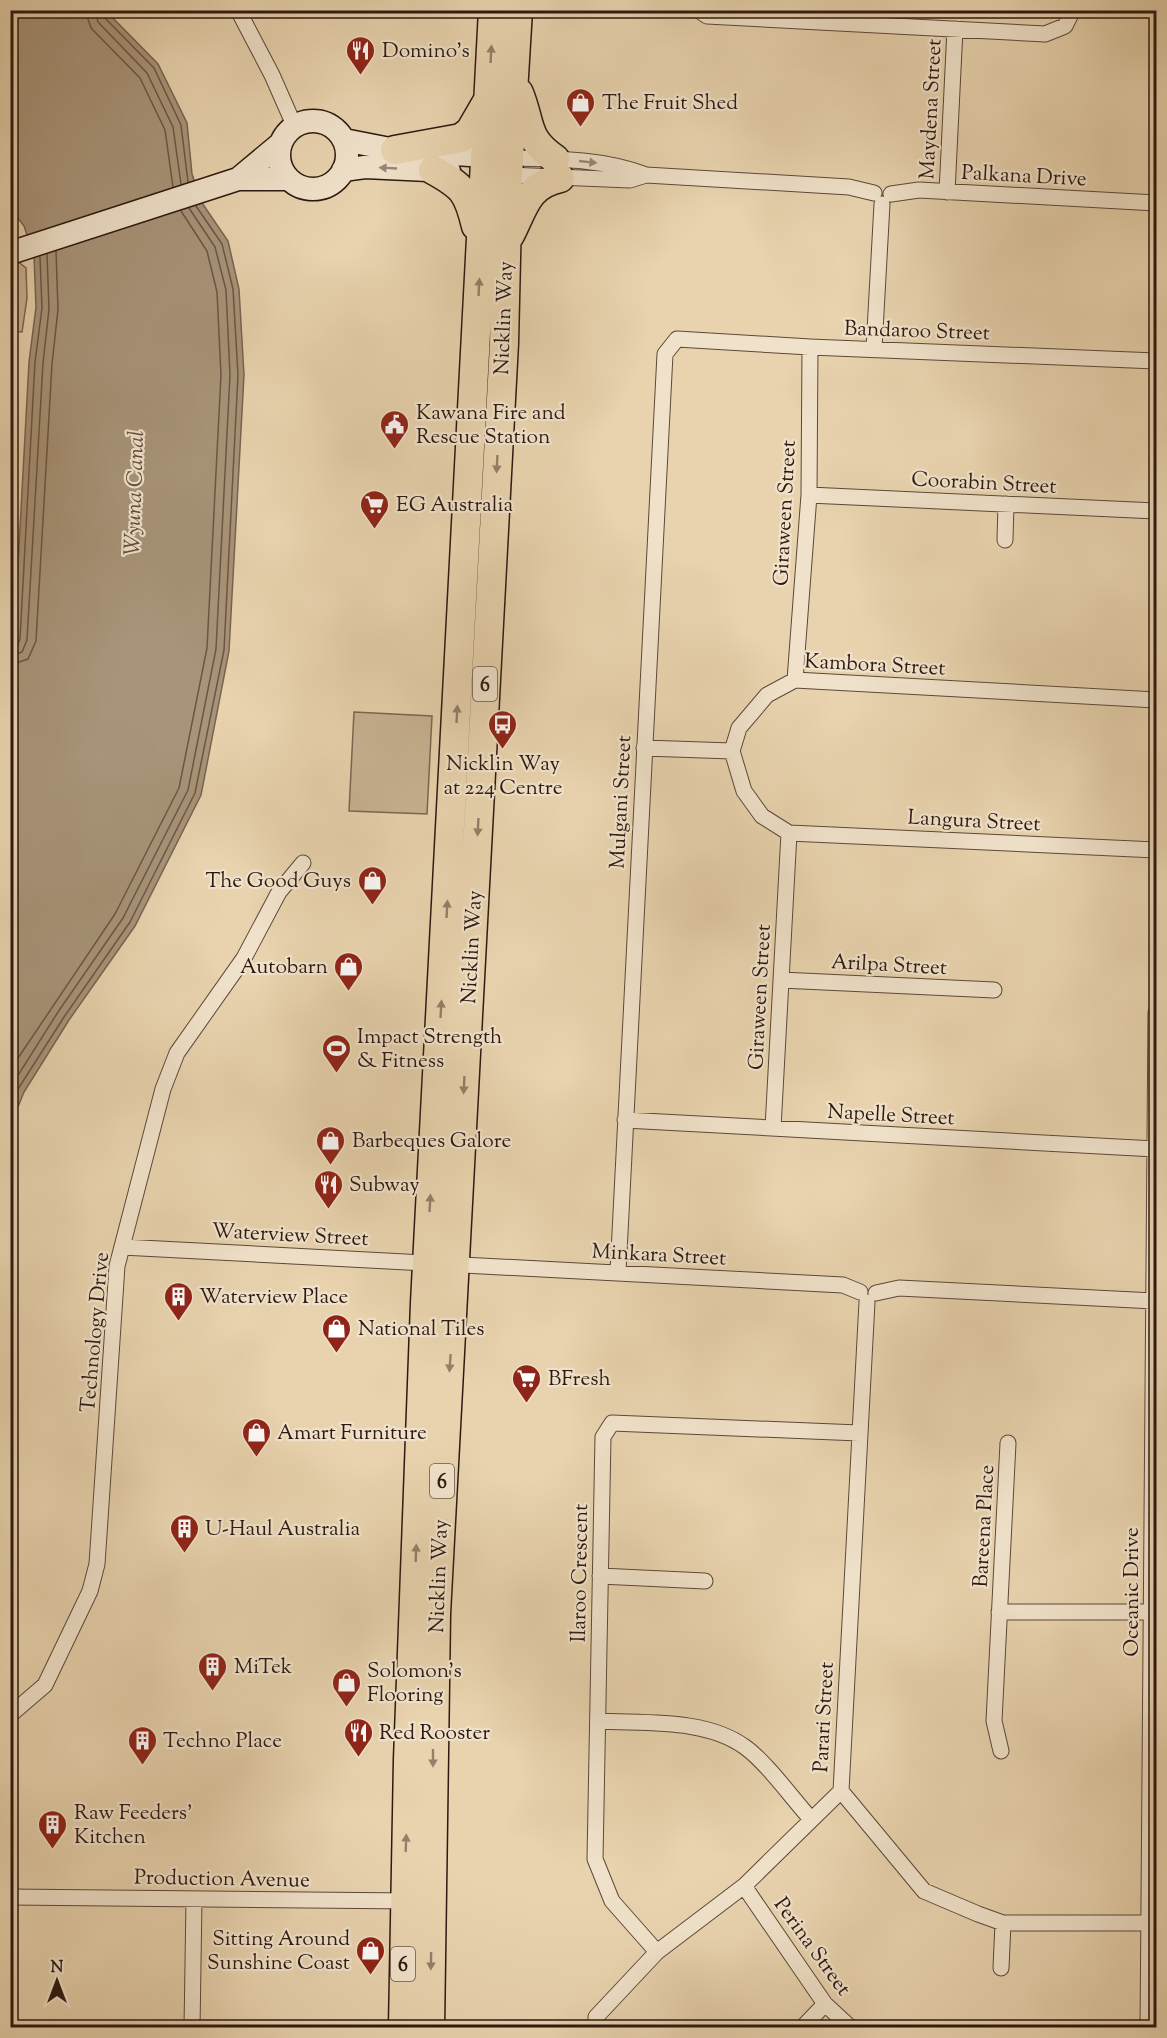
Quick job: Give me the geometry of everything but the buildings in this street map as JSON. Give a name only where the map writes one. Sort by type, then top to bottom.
[{"type":"highway","name":"Nicklin Way","points":[[403,2028],[404,1901],[427,1262],[494,243],[497,166],[489,98],[493,10]]},
{"type":"highway","name":"Nicklin Way","points":[[497,166],[514,80],[518,10]]},
{"type":"highway","points":[[434,170],[451,180],[466,194],[494,243],[535,187],[557,168],[532,139],[527,112],[514,80]]},
{"type":"highway","points":[[394,150],[461,138],[470,131],[489,98]]},
{"type":"highway","name":"Nicklin Way","points":[[430,2028],[436,1614],[504,343],[494,243]]},
{"type":"main road","points":[[238,178],[280,144],[294,125],[312,120],[332,126],[344,140],[347,154],[343,171]]},
{"type":"main road","points":[[344,140],[497,166]]},
{"type":"main road","points":[[280,144],[278,158],[289,179],[299,186],[318,189],[328,185],[343,171],[366,167],[434,170],[497,166]]},
{"type":"main road","points":[[12,252],[238,178],[289,179]]},
{"type":"street","points":[[238,10],[272,75],[294,125]]},
{"type":"street","points":[[698,10],[707,16],[841,16],[955,29],[1045,34],[1065,26],[1073,10]]},
{"type":"street","name":"Maydena Street","points":[[947,192],[955,29]]},
{"type":"street","name":"Palkana Drive","points":[[497,166],[557,168],[630,180],[646,175],[849,187],[882,197],[905,191],[1156,202]]},
{"type":"street","points":[[874,349],[882,197]]},
{"type":"street","name":"Bandaroo Street","points":[[677,339],[810,347],[1156,361]]},
{"type":"street","name":"Mulgani Street","points":[[618,1272],[665,354],[677,339]]},
{"type":"street","name":"Giraween Street","points":[[795,680],[809,495],[810,347]]},
{"type":"street","name":"Coorabin Street","points":[[809,495],[1156,511]]},
{"type":"street","points":[[1005,540],[1006,504]]},
{"type":"street","name":"Kambora Street","points":[[732,751],[739,728],[767,695],[795,680],[1156,700]]},
{"type":"street","points":[[644,748],[732,751],[744,791],[762,816],[789,833]]},
{"type":"street","name":"Giraween Street","points":[[773,1128],[789,833]]},
{"type":"street","name":"Langura Street","points":[[789,833],[1156,850]]},
{"type":"street","name":"Technology Drive","points":[[10,1715],[45,1685],[90,1591],[97,1564],[116,1281],[122,1247],[163,1089],[177,1053],[244,958],[279,892],[303,863]]},
{"type":"street","name":"Arilpa Street","points":[[781,980],[994,990]]},
{"type":"street","name":"Oceanic Drive","points":[[1148,2028],[1156,1013]]},
{"type":"street","name":"Napelle Street","points":[[625,1120],[1155,1149]]},
{"type":"street","name":"Waterview Street","points":[[122,1247],[456,1263]]},
{"type":"street","name":"Minkara Street","points":[[456,1263],[843,1285],[868,1295],[899,1288],[1154,1301]]},
{"type":"street","name":"Parari Street","points":[[596,2028],[596,2017],[657,1952],[744,1886],[810,1818],[841,1791],[868,1295]]},
{"type":"street","name":"Ilaroo Crescent","points":[[657,1952],[612,1901],[595,1859],[603,1437],[612,1424],[859,1433]]},
{"type":"street","name":"Bareena Place","points":[[1001,1751],[994,1721],[1008,1443]]},
{"type":"street","points":[[600,1576],[705,1581]]},
{"type":"street","name":"Bareena Place","points":[[999,1612],[1152,1612]]},
{"type":"street","points":[[598,1721],[701,1728],[725,1735],[746,1748],[810,1818]]},
{"type":"street","points":[[841,1791],[924,1891],[1003,1923],[1149,1923]]},
{"type":"street","name":"Perina Street","points":[[744,1886],[825,2004],[851,2028]]},
{"type":"street","name":"Production Avenue","points":[[10,1897],[433,1902]]},
{"type":"street","points":[[192,2028],[194,1899]]},
{"type":"street","points":[[1001,1968],[1003,1923]]},
{"type":"street","points":[[802,2028],[825,2004]]},
{"type":"shaded area","points":[[17,261],[26,268],[27,298],[22,332],[11,331],[11,264]]},
{"type":"shaded area","points":[[354,712],[432,716],[427,814],[349,811]]},
{"type":"water","name":"Wyuna Canal","points":[[11,11],[106,11],[158,64],[187,123],[192,174],[202,203],[228,241],[239,289],[244,375],[229,651],[201,795],[135,926],[69,1020],[24,1092],[11,1124],[10,658],[14,639],[29,362],[36,307],[34,256],[24,226],[11,209]]},
{"type":"place","name":"Domino's","points":[[361,76]]},
{"type":"place","name":"The Fruit Shed","points":[[581,128]]},
{"type":"place","name":"Kawana Fire and Rescue Station","points":[[395,450]]},
{"type":"place","name":"EG Australia","points":[[375,530]]},
{"type":"place","name":"Nicklin Way at 224 Centre","points":[[503,750]]},
{"type":"place","name":"The Good Guys","points":[[372,906]]},
{"type":"place","name":"Autobarn","points":[[349,992]]},
{"type":"place","name":"Impact Strength & Fitness","points":[[336,1074]]},
{"type":"place","name":"Barbeques Galore","points":[[331,1166]]},
{"type":"place","name":"Subway","points":[[328,1210]]},
{"type":"place","name":"Waterview Place","points":[[178,1322]]},
{"type":"place","name":"National Tiles","points":[[337,1354]]},
{"type":"place","name":"BFresh","points":[[527,1404]]},
{"type":"place","name":"Amart Furniture","points":[[256,1458]]},
{"type":"place","name":"U-Haul Australia","points":[[184,1554]]},
{"type":"place","name":"MiTek","points":[[213,1692]]},
{"type":"place","name":"Solomon's Flooring","points":[[346,1708]]},
{"type":"place","name":"Red Rooster","points":[[358,1758]]},
{"type":"place","name":"Techno Place","points":[[142,1766]]},
{"type":"place","name":"Raw Feeders' Kitchen","points":[[53,1850]]},
{"type":"place","name":"Sitting Around Sunshine Coast","points":[[371,1976]]}]
